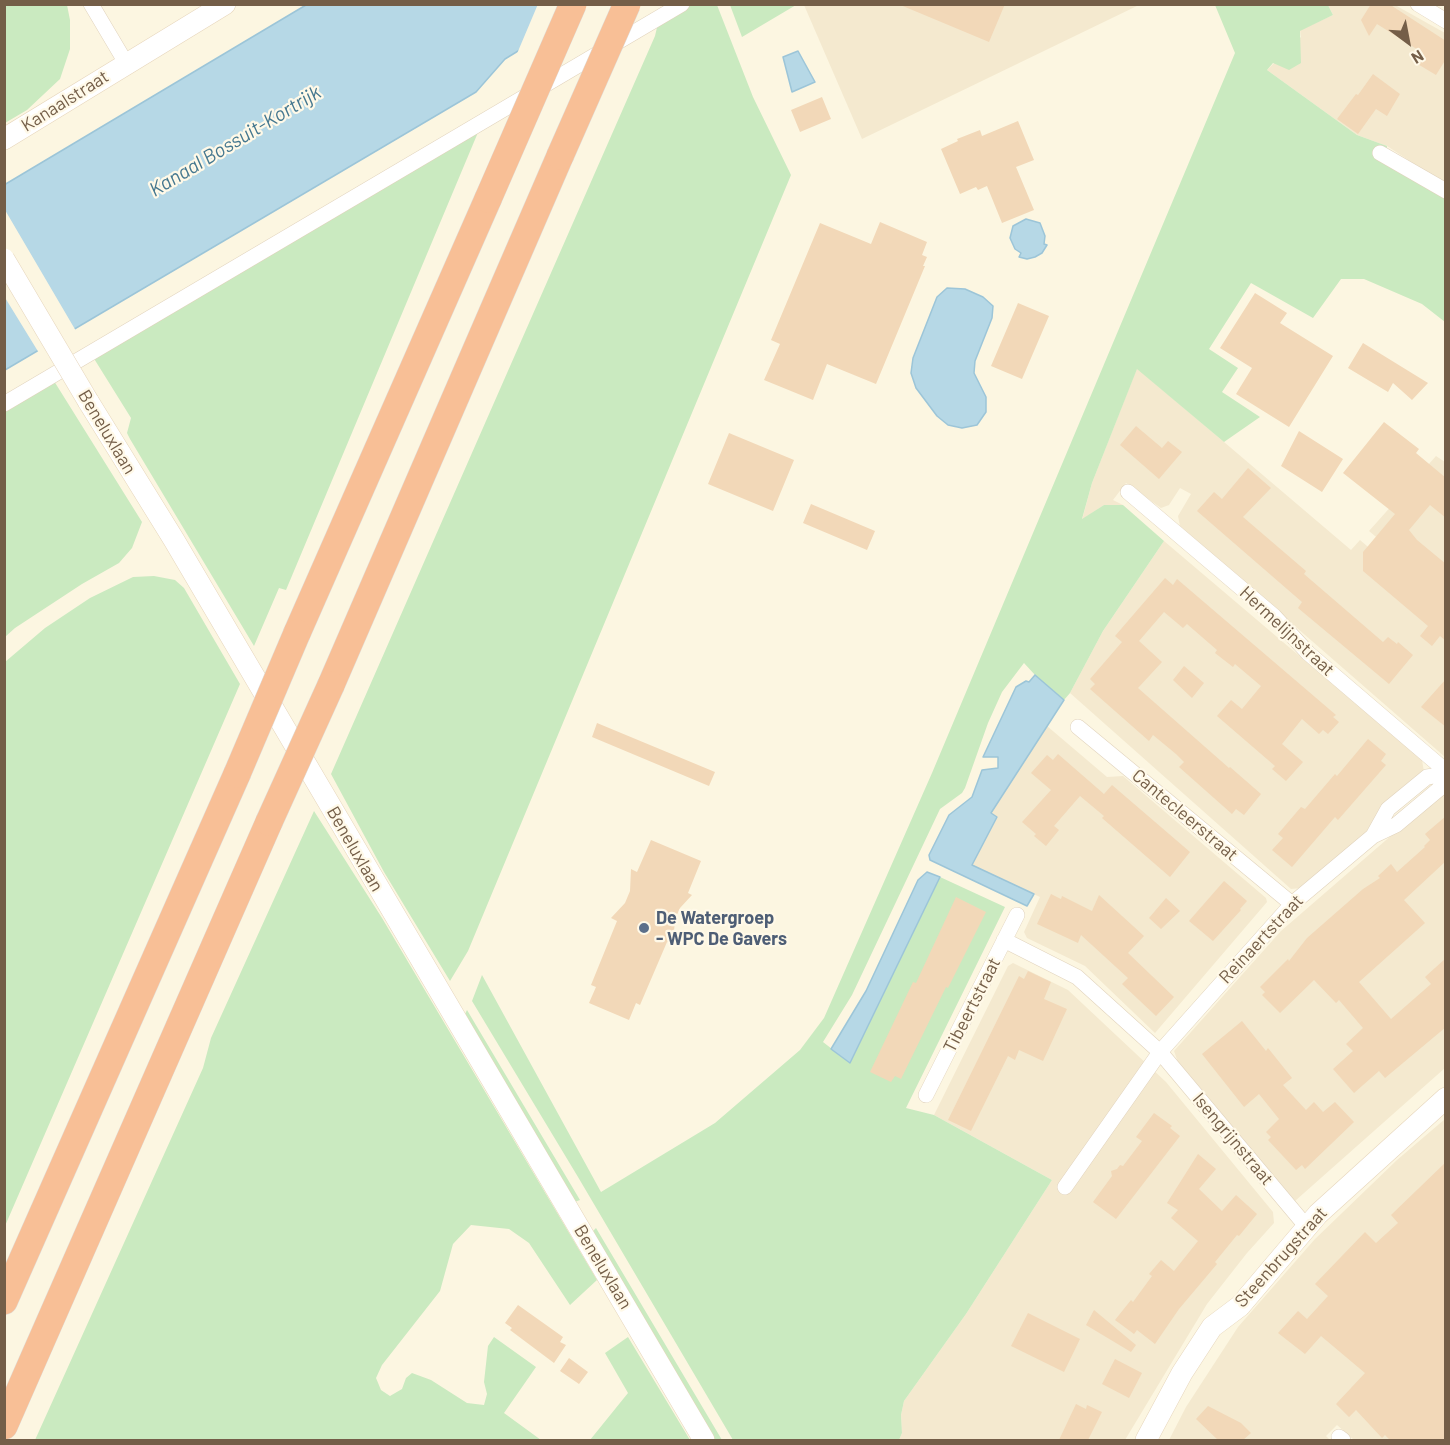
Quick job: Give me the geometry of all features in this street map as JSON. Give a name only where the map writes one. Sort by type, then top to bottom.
[{"type":"highway","points":[[4,1301],[573,4]]},
{"type":"highway","points":[[4,1426],[627,4]]},
{"type":"street","name":"Kanaalstraat","points":[[91,4],[126,63]]},
{"type":"street","name":"Kanaalstraat","points":[[4,139],[225,4]]},
{"type":"street","points":[[4,404],[682,4]]},
{"type":"street","points":[[1418,4],[1446,21]]},
{"type":"street","points":[[1380,153],[1446,191]]},
{"type":"street","name":"Beneluxlaan","points":[[4,259],[180,551],[704,1440]]},
{"type":"street","name":"Hermelijnstraat","points":[[1128,492],[1274,616],[1308,652],[1446,774]]},
{"type":"street","name":"Cantecleerstraat","points":[[1078,727],[1292,904]]},
{"type":"street","name":"Reinaertstraat","points":[[1160,1053],[1292,904],[1372,836],[1388,810],[1427,777],[1446,774]]},
{"type":"street","name":"Tibeertstraat","points":[[926,1095],[1017,915]]},
{"type":"street","name":"Isengrijnstraat","points":[[1004,940],[1077,977],[1160,1053],[1306,1226]]},
{"type":"street","points":[[1065,1187],[1160,1053]]},
{"type":"street","name":"Steenbrugstraat","points":[[1146,1440],[1182,1373],[1212,1327],[1240,1306],[1306,1226],[1446,1098]]},
{"type":"shaded area","points":[[804,5],[1139,5],[862,139]]},
{"type":"shaded area","points":[[1328,5],[1395,5],[1445,33],[1445,184],[1387,146],[1357,135],[1267,70],[1301,37],[1300,30],[1333,15]]},
{"type":"shaded area","points":[[1137,368],[1351,550],[1360,540],[1445,613],[1445,757],[1180,526],[1178,516],[1191,494],[1180,488],[1169,505],[1161,508],[1126,483],[1113,500],[1123,505],[1104,505],[1082,520],[1092,483]]},
{"type":"shaded area","points":[[1436,456],[1445,462],[1445,595],[1369,531]]},
{"type":"shaded area","points":[[1164,541],[1422,760],[1424,772],[1373,826],[1301,888],[1291,889],[1070,693],[1103,631]]},
{"type":"shaded area","points":[[1047,726],[1107,777],[1123,776],[1266,898],[1267,902],[1155,1033],[1085,966],[1027,938],[1024,932],[1040,897],[972,865],[997,817],[991,813]]},
{"type":"shaded area","points":[[1445,789],[1445,1068],[1295,1201],[1179,1065],[1174,1051],[1281,931]]},
{"type":"shaded area","points":[[1013,963],[1068,990],[1166,1082],[1273,1212],[1274,1223],[1207,1304],[1125,1440],[899,1440],[902,1433],[901,1415],[904,1401],[966,1314],[1052,1180],[934,1115],[1008,966]]},
{"type":"shaded area","points":[[1445,1119],[1445,1440],[1354,1440],[1337,1425],[1326,1436],[1330,1440],[1169,1440],[1186,1407],[1238,1327],[1315,1239],[1397,1160]]},
{"type":"green space","points":[[730,4],[796,5],[742,37]]},
{"type":"green space","points":[[4,5],[67,5],[70,20],[70,49],[60,79],[27,110],[5,123]]},
{"type":"green space","points":[[689,5],[717,5],[753,97],[791,175],[468,951],[450,981],[384,872],[331,774],[655,36],[659,19]]},
{"type":"green space","points":[[1215,5],[1328,5],[1333,15],[1300,31],[1301,63],[1289,70],[1273,63],[1267,70],[1357,135],[1387,146],[1385,163],[1445,198],[1445,322],[1422,304],[1364,279],[1341,279],[1313,318],[1251,283],[1209,349],[1238,368],[1222,392],[1260,417],[1224,442],[1137,369],[1092,483],[1082,519],[1104,505],[1123,505],[1164,541],[1103,631],[1064,700],[1024,663],[1002,692],[988,723],[965,788],[962,793],[940,809],[852,995],[823,1042],[850,1063],[940,877],[1005,907],[906,1108],[934,1115],[1052,1180],[966,1314],[904,1401],[901,1415],[902,1433],[899,1440],[733,1440],[472,1001],[482,975],[601,1192],[715,1123],[800,1050],[824,1018],[932,773],[1235,53]]},
{"type":"green space","points":[[479,130],[286,590],[279,588],[254,646],[130,439],[127,433],[131,418],[93,357]]},
{"type":"green space","points":[[54,381],[142,522],[132,548],[119,563],[82,584],[5,637],[5,409]]},
{"type":"green space","points":[[154,576],[175,580],[184,588],[240,684],[5,1226],[5,662],[45,628],[90,598],[133,577]]},
{"type":"green space","points":[[314,811],[382,918],[597,1280],[570,1305],[529,1243],[509,1229],[471,1225],[453,1244],[440,1291],[382,1365],[376,1378],[381,1390],[390,1396],[402,1389],[406,1378],[412,1373],[431,1380],[467,1403],[484,1405],[487,1394],[484,1382],[488,1346],[494,1337],[536,1367],[504,1413],[541,1440],[35,1440],[203,1068],[211,1038]]},
{"type":"green space","points":[[467,1010],[580,1200],[572,1203],[463,1018]]},
{"type":"green space","points":[[596,1228],[722,1440],[713,1440],[591,1233]]},
{"type":"green space","points":[[628,1337],[690,1440],[590,1440],[628,1393],[605,1353]]},
{"type":"water","name":"Kanaal Bossuit-Kortrijk","points":[[306,5],[593,5],[505,59],[476,92],[5,370],[4,185]]},
{"type":"water","points":[[798,51],[815,82],[792,92],[783,57]]},
{"type":"water","points":[[1026,219],[1040,223],[1045,236],[1044,244],[1047,245],[1042,253],[1027,259],[1019,257],[1021,253],[1015,249],[1010,238],[1013,226]]},
{"type":"water","points":[[947,288],[965,289],[983,297],[993,306],[992,318],[975,361],[974,373],[986,397],[986,412],[977,425],[962,428],[948,425],[937,416],[916,388],[911,373],[913,358],[937,297]]},
{"type":"water","points":[[1035,675],[1064,700],[991,813],[997,817],[972,865],[1034,894],[1027,906],[930,860],[929,855],[949,815],[972,797],[982,770],[998,768],[998,757],[983,757],[1016,687],[1026,681],[1029,682]]},
{"type":"water","points":[[927,872],[940,877],[850,1063],[831,1049],[866,991],[918,880]]},
{"type":"pier","points":[[538,4],[596,5],[516,56]]},
{"type":"pier","points":[[5,210],[76,331],[39,353],[4,296]]},
{"type":"building","points":[[898,4],[1005,4],[989,42]]},
{"type":"building","points":[[1371,4],[1389,4],[1446,41],[1446,59],[1436,75],[1416,63],[1423,53],[1377,24],[1369,36],[1361,20]]},
{"type":"building","points":[[1373,74],[1400,94],[1387,116],[1376,109],[1358,134],[1337,119]]},
{"type":"building","points":[[822,97],[831,119],[800,132],[791,110]]},
{"type":"building","points":[[1018,121],[1034,160],[1016,167],[1034,210],[1002,223],[987,186],[978,190],[976,187],[960,194],[941,149],[958,141],[957,139],[980,130],[982,136]]},
{"type":"building","points":[[880,222],[927,242],[922,255],[927,257],[876,384],[827,364],[813,400],[764,380],[780,344],[771,340],[820,223],[871,244]]},
{"type":"building","points":[[1255,293],[1287,313],[1280,323],[1333,356],[1289,427],[1236,394],[1252,368],[1220,348]]},
{"type":"building","points":[[1018,303],[1049,316],[1022,379],[991,366]]},
{"type":"building","points":[[1363,343],[1428,383],[1412,400],[1393,383],[1388,392],[1348,368]]},
{"type":"building","points":[[1384,422],[1419,449],[1416,453],[1446,478],[1446,518],[1430,505],[1409,530],[1417,540],[1446,564],[1446,641],[1440,636],[1432,646],[1420,636],[1428,626],[1363,571],[1363,552],[1395,514],[1343,473]]},
{"type":"building","points":[[1136,426],[1162,448],[1168,441],[1182,452],[1159,479],[1120,445]]},
{"type":"building","points":[[1299,431],[1343,459],[1322,492],[1281,466]]},
{"type":"building","points":[[729,433],[794,460],[773,511],[708,484]]},
{"type":"building","points":[[1248,468],[1271,488],[1243,517],[1306,571],[1304,574],[1383,642],[1388,637],[1413,655],[1389,684],[1298,608],[1302,602],[1197,511],[1214,492],[1222,499]]},
{"type":"building","points":[[811,504],[875,531],[867,550],[803,523]]},
{"type":"building","points":[[1165,578],[1173,585],[1177,579],[1336,715],[1333,717],[1339,722],[1328,734],[1323,730],[1319,734],[1302,719],[1282,744],[1303,762],[1286,781],[1272,769],[1275,766],[1217,716],[1231,700],[1242,709],[1261,686],[1235,664],[1233,667],[1215,653],[1217,650],[1187,624],[1183,628],[1164,612],[1139,641],[1162,662],[1138,688],[1261,794],[1244,815],[1236,809],[1232,814],[1179,767],[1184,762],[1176,754],[1153,735],[1149,741],[1090,689],[1095,684],[1090,679],[1122,642],[1115,636]]},
{"type":"building","points":[[1184,666],[1204,683],[1192,698],[1173,680]]},
{"type":"building","points":[[1446,679],[1446,727],[1421,707]]},
{"type":"building","points":[[597,723],[715,772],[709,786],[592,737]]},
{"type":"building","points":[[1368,739],[1386,754],[1381,761],[1386,765],[1338,820],[1335,817],[1292,867],[1272,850],[1283,838],[1278,834],[1301,807],[1305,809],[1335,774],[1337,776]]},
{"type":"building","points":[[1058,754],[1104,794],[1112,785],[1190,852],[1170,877],[1080,796],[1054,826],[1059,830],[1046,846],[1034,836],[1036,834],[1022,822],[1051,790],[1031,773],[1047,755],[1053,760]]},
{"type":"building","points":[[1446,816],[1446,861],[1404,900],[1425,923],[1359,982],[1391,1019],[1431,984],[1425,977],[1446,958],[1446,1027],[1385,1078],[1379,1071],[1354,1093],[1333,1069],[1353,1051],[1346,1044],[1363,1028],[1339,1000],[1336,1003],[1314,980],[1280,1013],[1262,995],[1265,992],[1260,987],[1288,959],[1289,961],[1307,938],[1363,889],[1380,878],[1378,876],[1391,864],[1397,872],[1425,847],[1430,840],[1425,834]]},
{"type":"building","name":"De Watergroep - WPC De Gavers","points":[[651,840],[701,861],[688,893],[692,895],[680,908],[675,919],[673,944],[667,942],[640,1005],[636,1003],[629,1020],[589,1003],[596,987],[591,985],[617,921],[611,918],[625,903],[630,891],[631,869],[637,872]]},
{"type":"building","points":[[1224,881],[1247,901],[1213,941],[1189,921]]},
{"type":"building","points":[[1051,894],[1061,899],[1062,896],[1092,911],[1099,895],[1144,936],[1128,953],[1174,997],[1156,1016],[1122,984],[1128,978],[1081,935],[1078,943],[1037,924]]},
{"type":"building","points":[[956,897],[986,912],[901,1079],[895,1076],[891,1082],[870,1072],[913,982],[916,983]]},
{"type":"building","points":[[1166,898],[1180,911],[1161,929],[1149,918]]},
{"type":"building","points":[[1028,971],[1051,982],[1044,999],[1067,1009],[1043,1061],[1019,1050],[1015,1060],[1008,1056],[971,1131],[948,1120],[1019,976],[1024,979]]},
{"type":"building","points":[[1242,1021],[1292,1078],[1283,1085],[1306,1110],[1314,1102],[1323,1112],[1335,1102],[1354,1122],[1305,1169],[1302,1165],[1296,1170],[1268,1140],[1271,1137],[1266,1132],[1279,1119],[1259,1094],[1244,1107],[1202,1054]]},
{"type":"building","points":[[1154,1113],[1172,1126],[1170,1128],[1180,1136],[1116,1219],[1093,1202],[1112,1176],[1111,1171],[1120,1165],[1123,1166],[1142,1141],[1136,1137]]},
{"type":"building","points":[[1198,1154],[1216,1169],[1199,1189],[1222,1211],[1236,1195],[1257,1214],[1215,1262],[1217,1264],[1179,1309],[1155,1344],[1137,1330],[1134,1334],[1115,1320],[1131,1300],[1133,1302],[1152,1276],[1149,1274],[1161,1260],[1174,1271],[1198,1241],[1171,1218],[1178,1210],[1167,1203]]},
{"type":"building","points":[[1446,1162],[1446,1440],[1390,1440],[1385,1435],[1382,1438],[1356,1410],[1349,1417],[1336,1404],[1365,1373],[1321,1336],[1305,1354],[1278,1333],[1298,1311],[1307,1319],[1328,1296],[1315,1284],[1365,1232],[1376,1243],[1398,1223],[1391,1215]]},
{"type":"building","points":[[518,1305],[563,1337],[560,1342],[566,1345],[554,1363],[510,1330],[512,1328],[505,1323]]},
{"type":"building","points":[[1094,1310],[1136,1345],[1131,1352],[1086,1325]]},
{"type":"building","points":[[1028,1313],[1080,1339],[1064,1372],[1011,1346]]},
{"type":"building","points":[[569,1358],[588,1372],[579,1384],[560,1371]]},
{"type":"building","points":[[1115,1359],[1142,1373],[1129,1398],[1102,1384]]},
{"type":"building","points":[[1076,1404],[1086,1409],[1087,1405],[1102,1412],[1088,1440],[1059,1440]]},
{"type":"building","points":[[1208,1406],[1241,1423],[1251,1433],[1243,1440],[1218,1440],[1196,1419]]},
{"type":"place","name":"De Watergroep - WPC De Gavers","points":[[644,928]]}]
